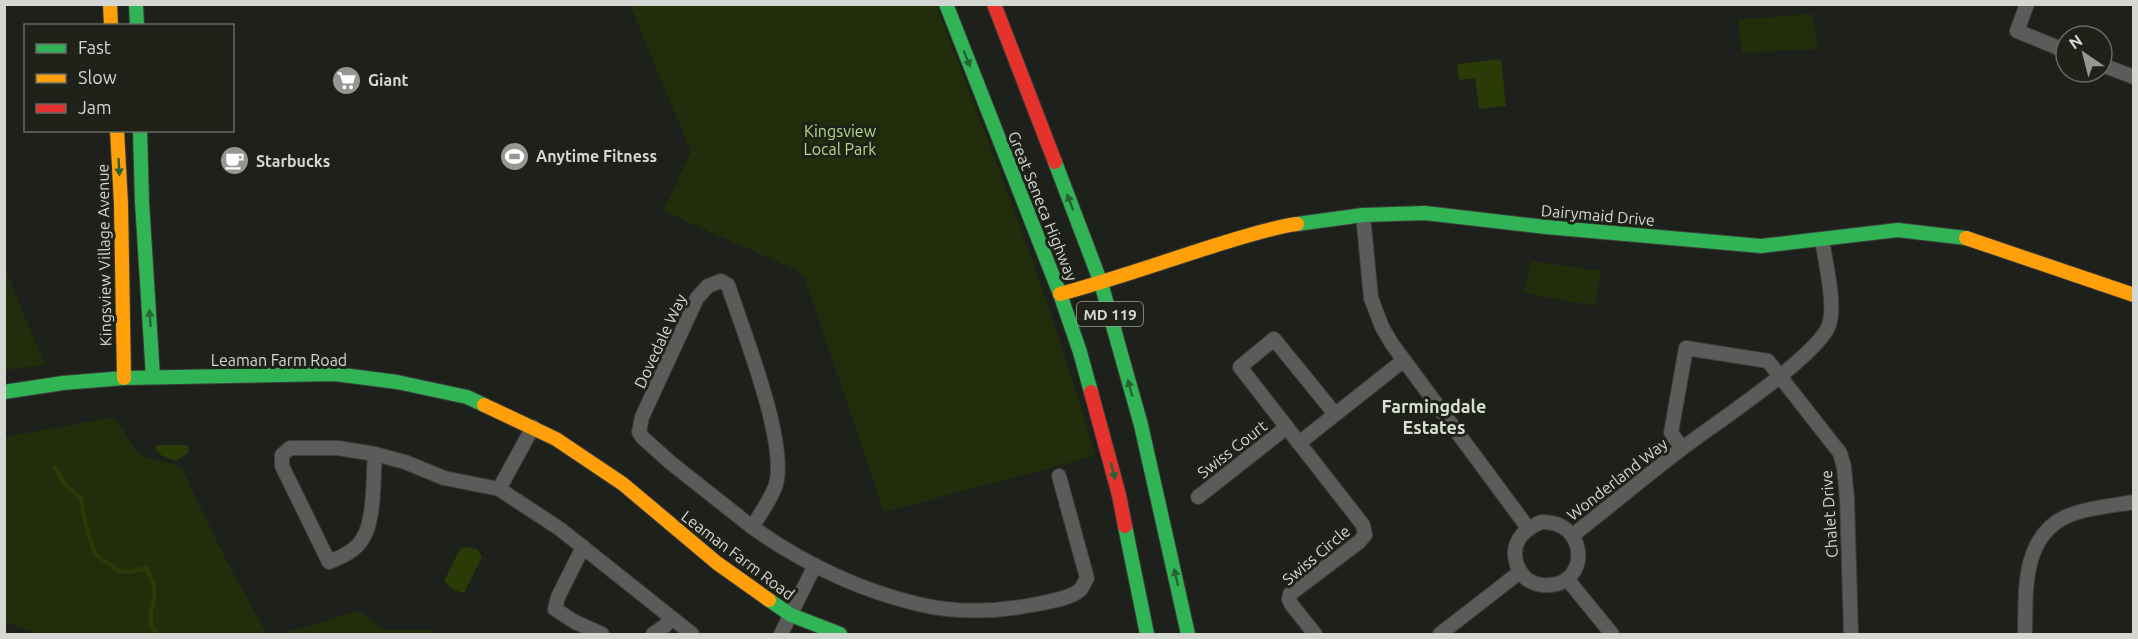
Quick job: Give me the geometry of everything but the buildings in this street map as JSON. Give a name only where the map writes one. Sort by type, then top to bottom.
[{"type":"street","points":[[110,4],[111,24]]},
{"type":"street","points":[[136,4],[137,24]]},
{"type":"street","name":"Great Seneca Highway","points":[[946,4],[1060,294],[1080,352],[1119,495],[1147,634]]},
{"type":"street","name":"Great Seneca Highway","points":[[994,4],[1101,282],[1141,425],[1188,634]]},
{"type":"street","points":[[2027,4],[2017,31],[2054,46]]},
{"type":"street","points":[[2114,70],[2133,77]]},
{"type":"street","name":"Kingsview Village Avenue","points":[[117,132],[121,204],[124,378]]},
{"type":"street","points":[[140,132],[153,377]]},
{"type":"street","name":"Dairymaid Drive","points":[[1060,294],[1280,226],[1363,215],[1425,213],[1546,227],[1761,246],[1898,230],[1968,238],[2133,295]]},
{"type":"street","points":[[1363,215],[1371,298],[1382,327],[1528,528]]},
{"type":"street","name":"Wonderland Way","points":[[1573,535],[1682,448],[1780,375],[1822,338],[1830,323],[1831,305],[1822,239]]},
{"type":"street","name":"Dovedale Way","points":[[752,527],[776,486],[779,466],[777,445],[754,362],[728,285],[721,282],[708,286],[697,298],[642,417],[639,432],[671,463],[752,527],[782,548],[870,589],[919,605],[971,610],[1018,608],[1057,600],[1080,590],[1087,578],[1059,476]]},
{"type":"street","name":"Swiss Circle","points":[[1315,634],[1292,604],[1289,599],[1290,594],[1359,542],[1365,535],[1363,525],[1240,367],[1274,339],[1335,414]]},
{"type":"street","name":"Wonderland Way","points":[[1682,448],[1671,433],[1686,348],[1768,360],[1780,375]]},
{"type":"street","points":[[1299,443],[1404,360]]},
{"type":"street","name":"Leaman Farm Road","points":[[4,392],[124,378],[335,374],[397,382],[467,397],[556,439],[623,484],[717,562],[791,615],[840,634]]},
{"type":"street","name":"Chalet Drive","points":[[1780,375],[1840,453],[1844,467],[1851,634]]},
{"type":"street","points":[[499,489],[533,427]]},
{"type":"street","name":"Swiss Court","points":[[1198,497],[1287,427]]},
{"type":"street","points":[[375,454],[369,524],[363,539],[345,555],[328,562],[282,466],[282,455],[290,448],[338,448],[375,454],[405,462],[444,478],[499,489],[560,529],[692,634]]},
{"type":"street","points":[[2025,634],[2028,569],[2035,545],[2048,528],[2065,517],[2097,508],[2133,502]]},
{"type":"street","points":[[1541,522],[1550,522],[1562,526],[1573,535],[1578,546],[1578,560],[1576,568],[1567,579],[1556,585],[1541,586],[1528,580],[1520,572],[1514,549],[1519,538],[1528,528],[1541,522]]},
{"type":"street","points":[[583,547],[558,597],[555,609],[575,622],[602,634]]},
{"type":"street","points":[[781,634],[815,565]]},
{"type":"street","points":[[1440,634],[1520,572]]},
{"type":"street","points":[[1567,579],[1612,634]]},
{"type":"street","points":[[653,634],[665,627],[671,618]]},
{"type":"green space","name":"Kingsview Local Park","points":[[630,5],[936,5],[1041,285],[1095,456],[884,512],[804,276],[798,271],[663,211],[691,152]]},
{"type":"green space","points":[[1812,14],[1818,49],[1742,53],[1738,19]]},
{"type":"green space","points":[[1531,261],[1601,271],[1595,306],[1524,293]]},
{"type":"green space","points":[[5,269],[45,365],[5,370]]},
{"type":"green space","points":[[114,417],[139,455],[181,467],[226,560],[267,634],[38,634],[5,622],[5,437]]},
{"type":"green space","points":[[359,611],[384,630],[429,629],[437,634],[280,634]]},
{"type":"shaded area","points":[[1501,59],[1506,106],[1479,109],[1475,78],[1459,80],[1457,64]]},
{"type":"shaded area","points":[[157,445],[187,445],[189,452],[176,461],[162,456],[156,449]]},
{"type":"shaded area","points":[[466,547],[477,549],[482,557],[464,593],[453,590],[444,581],[460,549]]},
{"type":"waterway","points":[[55,468],[65,485],[81,498],[84,518],[95,554],[119,571],[128,572],[147,568],[155,594],[151,621],[157,634]]},
{"type":"traffic: fast","points":[[136,4],[137,24]]},
{"type":"traffic: fast","points":[[946,4],[1060,294],[1091,392]]},
{"type":"traffic: fast","points":[[140,132],[153,377]]},
{"type":"traffic: fast","points":[[1055,162],[1101,283],[1141,425],[1188,634]]},
{"type":"traffic: fast","points":[[1297,224],[1363,215],[1425,213],[1546,227],[1761,246],[1898,230],[1966,238]]},
{"type":"traffic: fast","points":[[4,392],[63,383],[124,378],[335,374],[397,382],[467,397],[484,405]]},
{"type":"traffic: fast","points":[[1125,526],[1147,634]]},
{"type":"traffic: fast","points":[[769,600],[791,615],[840,634]]},
{"type":"traffic: slow","points":[[110,4],[111,24]]},
{"type":"traffic: slow","points":[[117,132],[121,204],[124,378]]},
{"type":"traffic: slow","points":[[1060,294],[1253,234],[1297,224]]},
{"type":"traffic: slow","points":[[1966,238],[2134,295]]},
{"type":"traffic: slow","points":[[484,405],[556,439],[623,484],[717,563],[769,600]]},
{"type":"traffic: jam","points":[[994,4],[1055,162]]},
{"type":"traffic: jam","points":[[1091,392],[1119,495],[1125,526]]},
{"type":"place","name":"Giant","points":[[347,80]]},
{"type":"place","name":"Anytime Fitness","points":[[515,156]]},
{"type":"place","name":"Starbucks","points":[[235,161]]},
{"type":"district","name":"Farmingdale Estates","points":[[1434,416]]}]
